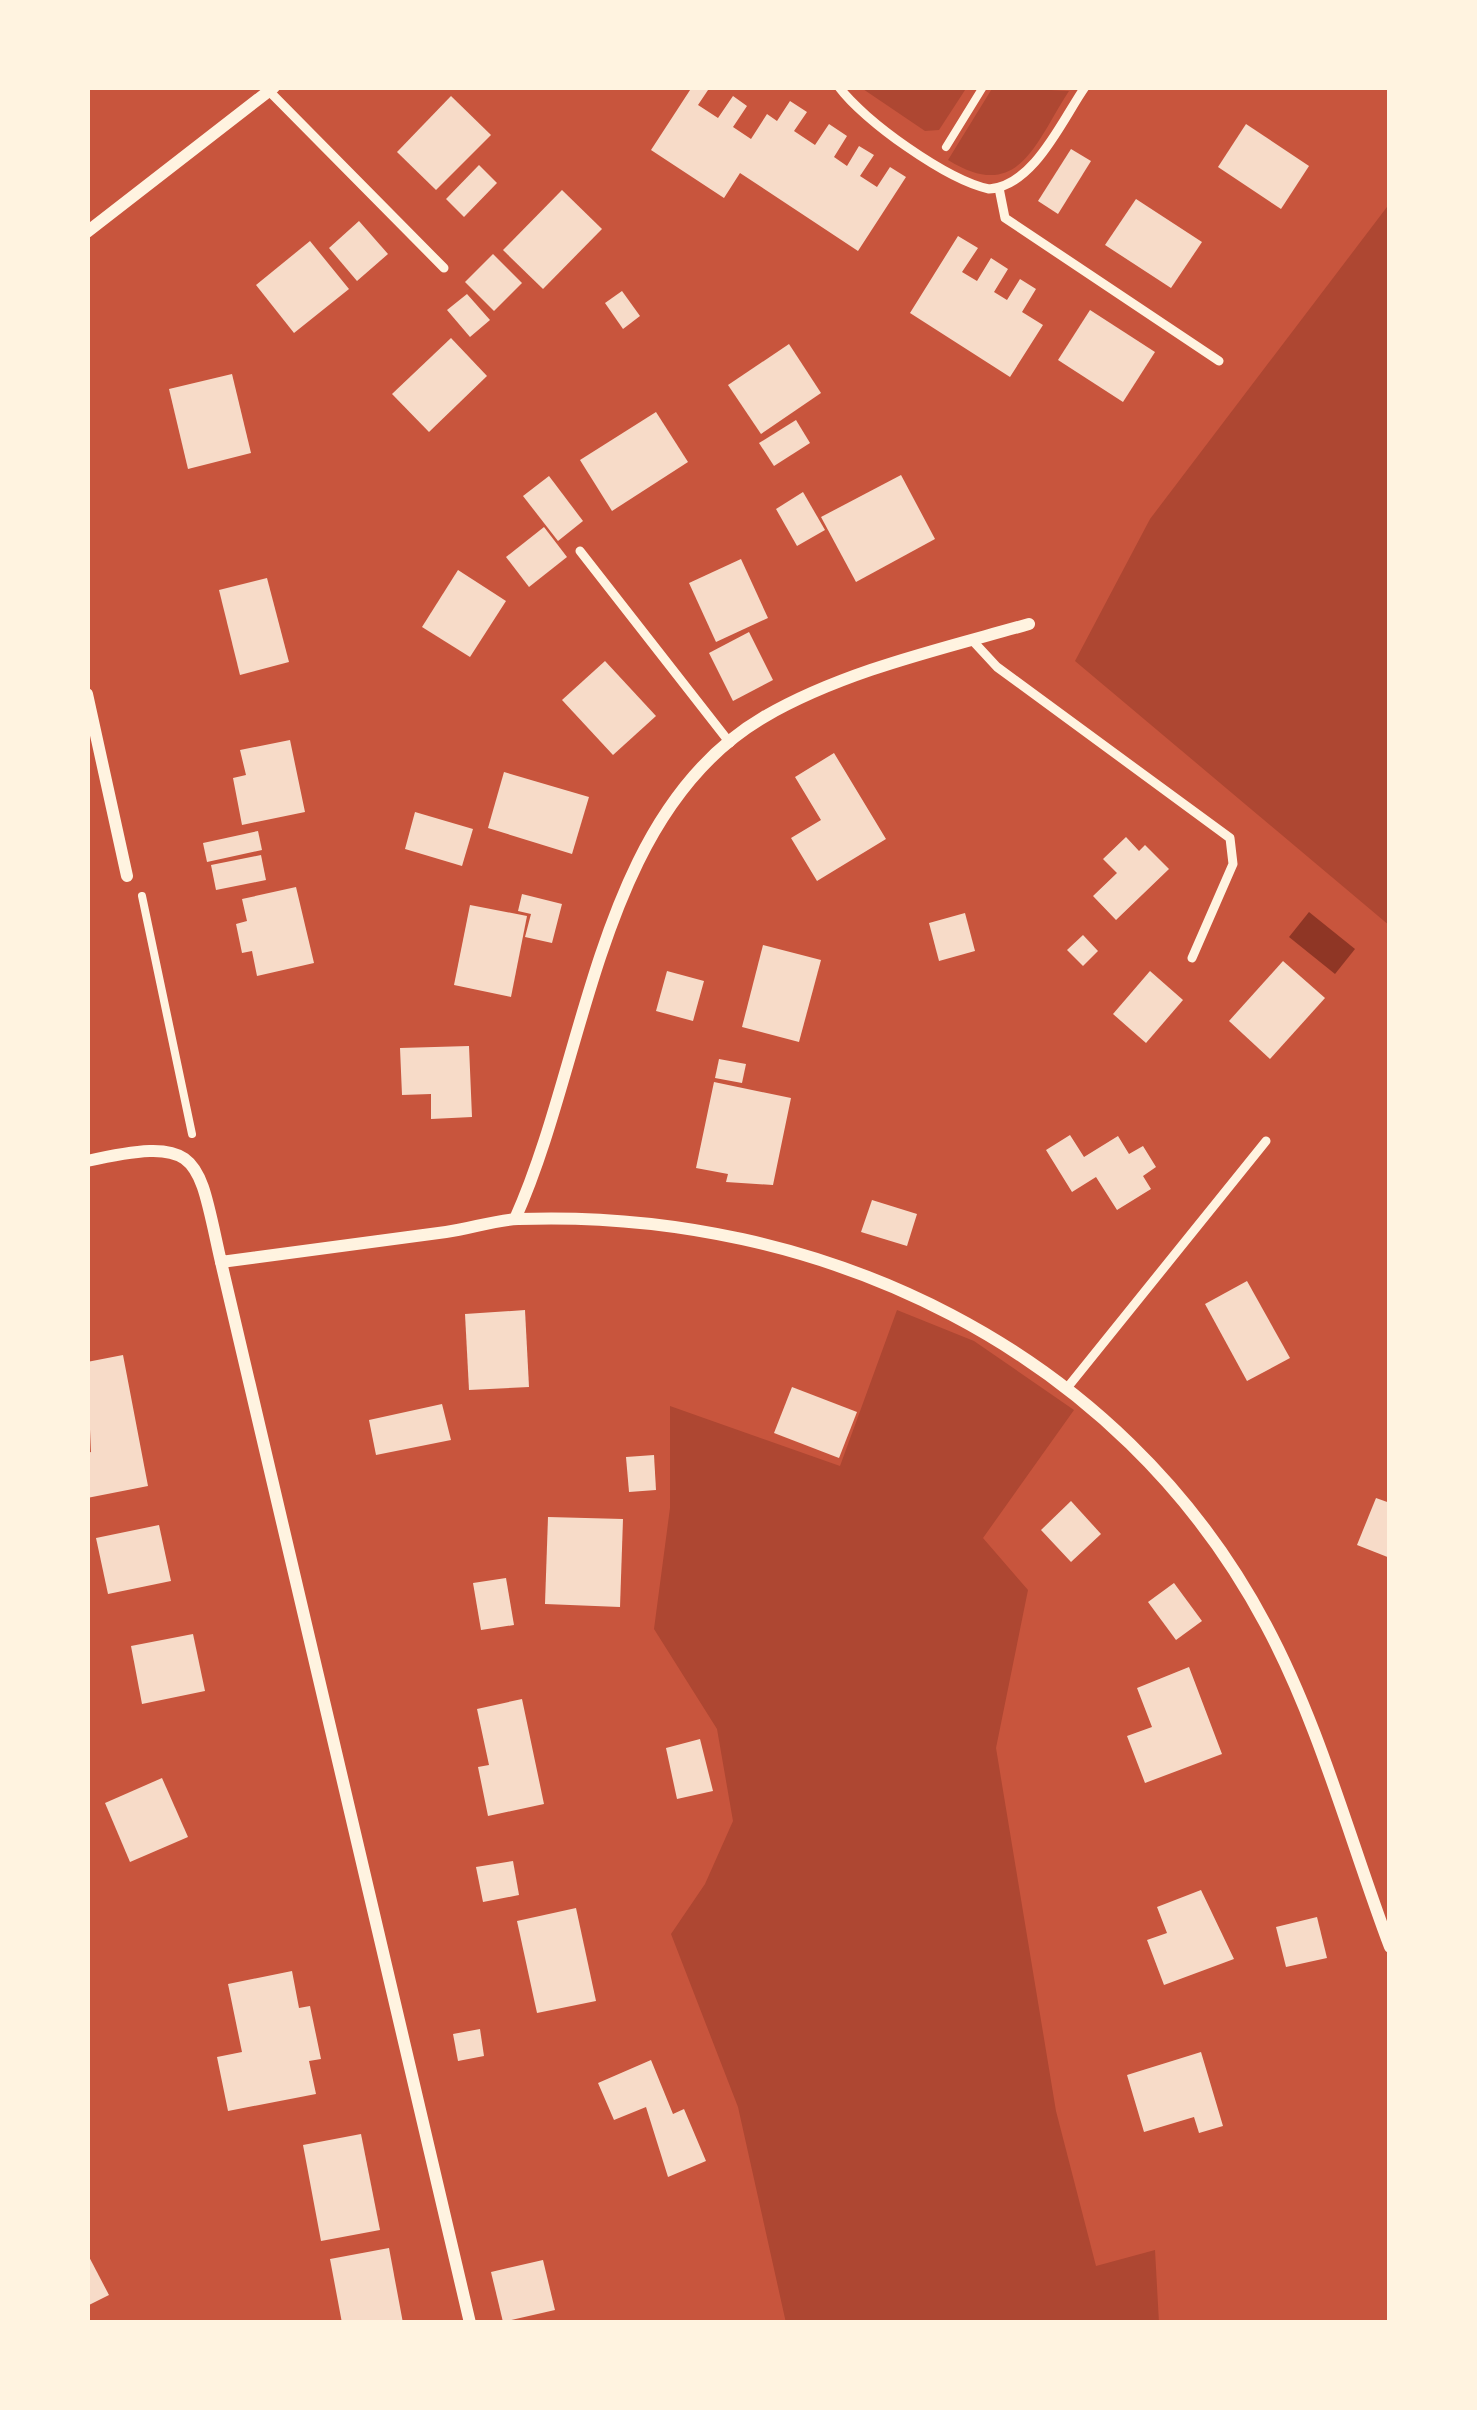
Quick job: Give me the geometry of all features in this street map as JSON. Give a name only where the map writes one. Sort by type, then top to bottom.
[{"type":"street","points":[[87,232],[271,89]]},
{"type":"street","points":[[514,1219],[555,1118],[638,859],[669,802],[693,773],[759,720],[812,692],[1029,624]]},
{"type":"street","points":[[87,694],[127,876]]},
{"type":"street","points":[[87,1160],[149,1147],[170,1148],[197,1169],[470,2323]]},
{"type":"street","points":[[221,1262],[514,1219],[728,1233],[795,1248],[952,1314],[1067,1388],[1135,1449],[1178,1497],[1266,1626],[1366,1871],[1390,1947]]},
{"type":"lane","points":[[839,87],[855,108],[936,162],[977,187],[999,188],[1035,160],[1084,87]]},
{"type":"lane","points":[[271,89],[444,268]]},
{"type":"lane","points":[[999,188],[1005,218],[1219,361]]},
{"type":"lane","points":[[580,551],[730,743]]},
{"type":"lane","points":[[972,640],[997,667],[1230,838],[1233,864],[1192,958]]},
{"type":"lane","points":[[1067,1388],[1266,1141]]},
{"type":"path","points":[[936,162],[983,87]]},
{"type":"path","points":[[127,876],[140,890],[146,913],[197,1169]]},
{"type":"shaded area","points":[[860,87],[967,87],[939,130],[925,131]]},
{"type":"shaded area","points":[[993,87],[1069,91],[1022,162],[992,175],[972,172],[948,160]]},
{"type":"shaded area","points":[[1390,203],[1390,926],[1075,661],[1150,519]]},
{"type":"shaded area","points":[[1309,912],[1355,949],[1335,974],[1289,937]]},
{"type":"shaded area","points":[[897,1310],[974,1341],[1074,1410],[983,1538],[1028,1590],[996,1748],[1056,2111],[1096,2266],[1155,2250],[1159,2323],[786,2323],[738,2107],[671,1934],[705,1884],[733,1821],[717,1729],[654,1629],[670,1508],[670,1406],[840,1466]]},
{"type":"building","points":[[692,87],[710,87],[698,105],[718,118],[733,96],[747,106],[733,127],[751,139],[767,114],[777,121],[790,101],[807,112],[794,131],[815,145],[829,124],[847,136],[834,157],[847,166],[859,146],[874,155],[860,176],[877,187],[890,167],[906,177],[858,251],[740,173],[724,198],[651,150]]},
{"type":"building","points":[[451,96],[491,135],[436,190],[397,152]]},
{"type":"building","points":[[1246,124],[1309,166],[1281,209],[1218,167]]},
{"type":"building","points":[[1071,149],[1091,161],[1058,214],[1038,201]]},
{"type":"building","points":[[479,165],[497,183],[464,217],[446,199]]},
{"type":"building","points":[[562,190],[602,229],[543,289],[503,250]]},
{"type":"building","points":[[1136,199],[1202,242],[1171,288],[1105,245]]},
{"type":"building","points":[[359,221],[388,254],[357,281],[329,248]]},
{"type":"building","points":[[958,236],[978,248],[962,272],[977,281],[991,258],[1008,269],[994,292],[1007,300],[1020,279],[1036,289],[1022,312],[1043,325],[1010,377],[910,313]]},
{"type":"building","points":[[310,241],[349,289],[294,333],[256,285]]},
{"type":"building","points":[[493,254],[522,283],[494,311],[465,282]]},
{"type":"building","points":[[622,291],[640,316],[623,329],[605,303]]},
{"type":"building","points":[[467,294],[490,320],[470,337],[447,310]]},
{"type":"building","points":[[1090,310],[1155,352],[1123,402],[1058,360]]},
{"type":"building","points":[[451,338],[487,376],[429,432],[392,394]]},
{"type":"building","points":[[789,344],[821,393],[761,434],[728,385]]},
{"type":"building","points":[[232,374],[251,453],[188,469],[169,389]]},
{"type":"building","points":[[656,412],[688,462],[612,511],[580,460]]},
{"type":"building","points":[[796,420],[810,443],[774,466],[759,443]]},
{"type":"building","points":[[901,475],[935,539],[856,582],[821,517]]},
{"type":"building","points":[[549,476],[583,521],[558,541],[523,496]]},
{"type":"building","points":[[803,492],[825,530],[797,546],[776,509]]},
{"type":"building","points":[[544,527],[567,557],[529,587],[506,557]]},
{"type":"building","points":[[741,559],[768,618],[716,642],[689,583]]},
{"type":"building","points":[[458,570],[506,601],[470,657],[422,627]]},
{"type":"building","points":[[267,578],[289,662],[240,675],[219,590]]},
{"type":"building","points":[[749,632],[773,680],[733,701],[709,653]]},
{"type":"building","points":[[605,661],[656,716],[613,755],[562,700]]},
{"type":"building","points":[[290,740],[305,812],[242,825],[233,778],[246,775],[240,750]]},
{"type":"building","points":[[834,753],[886,839],[817,881],[791,838],[821,820],[795,777]]},
{"type":"building","points":[[504,772],[589,797],[572,854],[488,828]]},
{"type":"building","points":[[415,812],[473,829],[462,866],[405,849]]},
{"type":"building","points":[[258,831],[262,850],[207,862],[203,843]]},
{"type":"building","points":[[1126,837],[1139,851],[1145,845],[1169,869],[1116,920],[1093,896],[1117,873],[1103,859]]},
{"type":"building","points":[[261,855],[266,880],[216,890],[211,865]]},
{"type":"building","points":[[296,887],[314,963],[257,976],[252,951],[242,953],[236,924],[247,921],[242,899]]},
{"type":"building","points":[[522,894],[562,904],[552,943],[525,937],[531,914],[518,911]]},
{"type":"building","points":[[470,905],[527,916],[511,997],[454,985]]},
{"type":"building","points":[[965,913],[975,951],[939,961],[929,923]]},
{"type":"building","points":[[1083,935],[1098,951],[1083,966],[1067,950]]},
{"type":"building","points":[[763,945],[821,960],[799,1042],[742,1027]]},
{"type":"building","points":[[1283,961],[1325,998],[1270,1059],[1229,1021]]},
{"type":"building","points":[[667,971],[704,981],[693,1021],[656,1011]]},
{"type":"building","points":[[1150,971],[1183,1000],[1146,1043],[1113,1014]]},
{"type":"building","points":[[469,1046],[472,1117],[431,1119],[431,1094],[402,1095],[400,1048]]},
{"type":"building","points":[[719,1059],[746,1064],[742,1083],[715,1078]]},
{"type":"building","points":[[714,1082],[791,1098],[773,1185],[726,1182],[728,1174],[696,1168]]},
{"type":"building","points":[[1070,1135],[1084,1157],[1118,1136],[1129,1154],[1143,1146],[1156,1167],[1143,1176],[1151,1189],[1117,1210],[1096,1177],[1072,1192],[1046,1150]]},
{"type":"building","points":[[872,1200],[917,1214],[907,1246],[861,1232]]},
{"type":"building","points":[[1247,1281],[1290,1358],[1247,1381],[1205,1304]]},
{"type":"building","points":[[525,1310],[529,1387],[469,1390],[465,1314]]},
{"type":"building","points":[[123,1355],[148,1486],[87,1498],[87,1453],[91,1452],[87,1362]]},
{"type":"building","points":[[792,1387],[857,1412],[839,1458],[774,1433]]},
{"type":"building","points":[[442,1404],[451,1440],[376,1455],[369,1420]]},
{"type":"building","points":[[654,1455],[656,1490],[629,1492],[626,1457]]},
{"type":"building","points":[[1376,1498],[1390,1503],[1390,1558],[1357,1545]]},
{"type":"building","points":[[1071,1501],[1101,1534],[1071,1562],[1041,1530]]},
{"type":"building","points":[[548,1517],[623,1519],[620,1607],[545,1604]]},
{"type":"building","points":[[159,1525],[171,1581],[108,1594],[96,1538]]},
{"type":"building","points":[[506,1578],[514,1625],[481,1630],[473,1583]]},
{"type":"building","points":[[1174,1583],[1202,1621],[1176,1640],[1148,1602]]},
{"type":"building","points":[[193,1634],[205,1691],[142,1704],[131,1646]]},
{"type":"building","points":[[1189,1667],[1222,1754],[1145,1783],[1127,1736],[1152,1727],[1137,1688]]},
{"type":"building","points":[[522,1699],[544,1804],[488,1816],[478,1767],[489,1765],[477,1709]]},
{"type":"building","points":[[700,1739],[713,1791],[677,1799],[666,1748]]},
{"type":"building","points":[[162,1778],[188,1837],[130,1862],[105,1803]]},
{"type":"building","points":[[513,1861],[519,1895],[483,1902],[476,1867]]},
{"type":"building","points":[[1201,1890],[1234,1959],[1164,1985],[1147,1940],[1167,1933],[1157,1907]]},
{"type":"building","points":[[576,1908],[596,2001],[537,2013],[517,1921]]},
{"type":"building","points":[[1317,1917],[1327,1958],[1286,1967],[1276,1927]]},
{"type":"building","points":[[292,1971],[299,2008],[310,2006],[321,2059],[309,2061],[316,2094],[228,2111],[217,2057],[242,2052],[228,1984]]},
{"type":"building","points":[[480,2029],[484,2056],[458,2061],[453,2034]]},
{"type":"building","points":[[1201,2052],[1223,2126],[1199,2133],[1194,2117],[1144,2132],[1127,2075]]},
{"type":"building","points":[[651,2060],[673,2114],[684,2109],[706,2161],[668,2177],[646,2107],[614,2120],[598,2083]]},
{"type":"building","points":[[361,2134],[380,2230],[321,2241],[303,2145]]},
{"type":"building","points":[[389,2248],[403,2323],[342,2323],[330,2259]]},
{"type":"building","points":[[87,2253],[109,2295],[87,2306]]},
{"type":"building","points":[[543,2260],[555,2310],[503,2322],[491,2272]]}]
